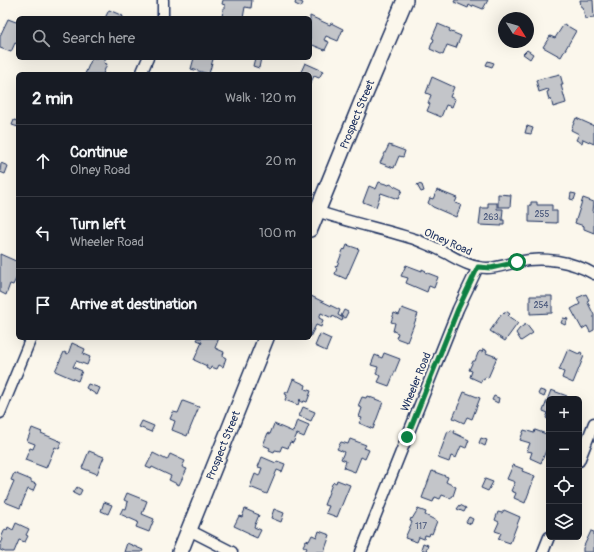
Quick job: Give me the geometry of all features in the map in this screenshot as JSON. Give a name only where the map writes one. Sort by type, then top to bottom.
[{"type":"main road","name":"Prospect Street","points":[[312,224],[405,0]]},
{"type":"main road","name":"Prospect Street","points":[[180,552],[265,340]]},
{"type":"street","points":[[163,0],[163,16]]},
{"type":"street","points":[[142,72],[147,60]]},
{"type":"street","name":"Olney Road","points":[[317,211],[350,222],[412,239],[442,251],[465,263],[478,267],[491,268],[531,259],[547,260],[577,266],[594,274]]},
{"type":"street","name":"Wheeler Road","points":[[361,552],[458,309],[478,267]]},
{"type":"street","points":[[0,413],[30,340]]},
{"type":"street","points":[[582,453],[594,422]]},
{"type":"street","points":[[189,530],[232,552]]},
{"type":"street","points":[[543,552],[548,540]]},
{"type":"building","points":[[223,0],[252,0],[251,8],[245,7],[243,16],[222,16],[225,5],[222,4]]},
{"type":"building","points":[[296,0],[303,3],[301,7],[295,4]]},
{"type":"building","points":[[455,0],[488,0],[483,9],[473,5],[472,7],[469,5],[468,8],[454,2]]},
{"type":"building","points":[[580,0],[593,0],[594,18],[585,19]]},
{"type":"building","points":[[109,10],[123,16],[106,16]]},
{"type":"building","points":[[312,17],[330,25],[331,23],[343,29],[338,41],[326,36],[324,40],[329,42],[325,50],[312,45]]},
{"type":"building","points":[[8,19],[16,22],[16,43],[11,52],[0,48],[0,36]]},
{"type":"building","points":[[438,24],[461,36],[456,48],[447,45],[443,55],[430,49],[434,39],[432,38]]},
{"type":"building","points":[[564,24],[576,31],[561,57],[543,47],[550,36],[555,38]]},
{"type":"building","points":[[527,50],[533,54],[530,59],[523,54]]},
{"type":"building","points":[[91,60],[105,60],[104,63],[107,64],[104,72],[86,72]]},
{"type":"building","points":[[193,60],[213,60],[210,72],[202,72],[191,69]]},
{"type":"building","points":[[254,60],[261,60],[259,68],[253,66]]},
{"type":"building","points":[[488,61],[494,63],[492,67],[486,65]]},
{"type":"building","points":[[305,63],[323,71],[319,78],[314,76],[312,80],[312,72],[301,72]]},
{"type":"building","points":[[560,74],[563,85],[561,85],[566,103],[553,107],[551,99],[549,100],[547,92],[549,91],[548,89],[539,92],[536,80]]},
{"type":"building","points":[[432,77],[454,87],[450,97],[455,99],[452,107],[446,105],[441,117],[427,111],[430,104],[428,103],[431,95],[426,93]]},
{"type":"building","points":[[576,118],[594,126],[594,144],[583,139],[582,143],[576,140],[579,134],[571,130]]},
{"type":"building","points":[[14,120],[16,120],[16,126],[12,125]]},
{"type":"building","points":[[527,126],[533,128],[531,134],[525,133]]},
{"type":"building","points":[[389,145],[405,151],[403,157],[399,156],[394,168],[380,163]]},
{"type":"building","points":[[1,163],[8,166],[5,174],[0,172]]},
{"type":"building","points":[[379,182],[390,184],[402,190],[398,199],[381,193],[376,207],[363,202],[369,186],[376,189]]},
{"type":"building","points":[[417,185],[422,185],[424,191],[421,192]]},
{"type":"building","points":[[437,190],[457,198],[455,203],[461,205],[456,217],[433,207],[428,203],[430,198],[433,199]]},
{"type":"building","points":[[571,193],[576,194],[574,200],[570,199]]},
{"type":"building","points":[[498,194],[511,195],[510,207],[498,207]]},
{"type":"building","points":[[583,198],[594,202],[594,233],[584,229],[584,226],[575,223]]},
{"type":"building","points":[[531,202],[537,202],[537,205],[552,205],[552,211],[557,211],[557,223],[529,222],[529,205],[531,205]]},
{"type":"building","points":[[488,203],[497,203],[497,209],[503,209],[502,220],[504,220],[504,224],[502,224],[502,226],[479,225],[481,208],[488,208]]},
{"type":"building","points":[[347,245],[359,249],[346,279],[335,274],[337,268],[335,267],[336,265],[337,266],[343,250],[345,250]]},
{"type":"building","points":[[0,254],[16,261],[16,279],[13,285],[10,284],[6,295],[0,292]]},
{"type":"building","points":[[406,265],[422,271],[422,269],[426,271],[425,272],[438,277],[434,288],[429,286],[427,292],[406,283],[408,278],[401,276]]},
{"type":"building","points":[[586,294],[589,300],[587,301],[594,315],[594,330],[590,332],[587,326],[582,329],[571,309],[580,304],[577,298]]},
{"type":"building","points":[[312,296],[340,310],[338,315],[343,318],[342,321],[333,316],[332,318],[321,313],[319,318],[323,320],[321,327],[316,325],[312,333]]},
{"type":"building","points":[[530,296],[552,296],[552,313],[530,314]]},
{"type":"building","points":[[402,308],[418,314],[407,342],[396,338],[398,333],[393,331],[395,323],[391,322],[394,313],[399,315]]},
{"type":"building","points":[[344,310],[348,312],[345,318],[341,316]]},
{"type":"building","points":[[506,311],[510,314],[508,316],[518,323],[505,341],[490,331],[501,315]]},
{"type":"building","points":[[563,318],[568,319],[565,325],[561,323]]},
{"type":"building","points":[[526,324],[533,333],[521,341],[516,333]]},
{"type":"building","points":[[320,334],[331,339],[326,351],[315,346]]},
{"type":"building","points":[[197,340],[218,340],[215,348],[224,352],[223,355],[226,358],[223,367],[219,365],[217,369],[211,367],[210,370],[206,368],[207,366],[194,360],[202,342]]},
{"type":"building","points":[[72,343],[85,349],[83,354],[90,357],[87,365],[76,361],[73,367],[82,371],[78,381],[55,371],[64,352],[68,354]]},
{"type":"building","points":[[483,349],[487,351],[486,353],[497,357],[488,378],[485,377],[481,382],[470,377],[472,371],[469,370],[478,353],[480,351],[482,352]]},
{"type":"building","points":[[568,349],[579,354],[580,352],[582,353],[581,355],[584,356],[573,383],[562,378],[564,372],[559,370]]},
{"type":"building","points":[[384,353],[400,359],[389,386],[378,382],[381,376],[376,374],[378,367],[371,365],[375,355],[382,358]]},
{"type":"building","points":[[293,379],[306,385],[305,389],[311,391],[307,402],[301,402],[300,399],[298,405],[285,400],[287,395],[285,394],[288,392]]},
{"type":"building","points":[[88,384],[100,388],[97,395],[86,388]]},
{"type":"building","points":[[540,390],[546,392],[544,397],[538,394]]},
{"type":"building","points":[[551,390],[567,396],[549,396]]},
{"type":"building","points":[[464,392],[480,398],[472,419],[467,417],[464,423],[453,418]]},
{"type":"building","points":[[367,396],[383,402],[373,429],[359,423],[362,418],[359,417],[362,408],[358,406],[362,397],[366,398]]},
{"type":"building","points":[[494,396],[499,398],[498,403],[492,400]]},
{"type":"building","points":[[183,401],[199,407],[187,436],[172,430],[175,421],[170,419],[173,412],[178,413]]},
{"type":"building","points":[[546,403],[546,412],[543,411]]},
{"type":"building","points":[[303,407],[315,412],[311,421],[299,416]]},
{"type":"building","points":[[297,420],[309,425],[304,437],[297,434],[293,443],[290,442],[288,448],[282,446],[280,451],[275,450],[274,452],[269,450],[270,448],[263,445],[274,424],[293,432]]},
{"type":"building","points":[[142,421],[154,426],[151,432],[139,427]]},
{"type":"building","points":[[32,428],[62,442],[59,449],[55,447],[46,468],[25,460],[30,448],[33,449],[35,444],[27,441]]},
{"type":"building","points":[[451,430],[469,440],[466,448],[461,446],[456,458],[451,456],[449,462],[438,458],[448,431],[450,432]]},
{"type":"building","points":[[524,430],[534,433],[535,430],[546,434],[546,450],[541,463],[530,458],[532,452],[527,451],[530,443],[520,440]]},
{"type":"building","points":[[481,438],[487,440],[485,446],[479,443]]},
{"type":"building","points":[[350,439],[366,445],[364,448],[369,450],[365,459],[361,457],[355,472],[344,468],[346,461],[341,459],[344,452],[337,449],[341,442],[348,444]]},
{"type":"building","points":[[89,451],[104,457],[97,474],[82,468]]},
{"type":"building","points":[[153,453],[167,460],[170,454],[185,461],[182,467],[187,469],[179,485],[169,480],[171,476],[152,467],[151,469],[146,467]]},
{"type":"building","points":[[262,457],[276,463],[277,461],[285,464],[282,472],[277,470],[267,494],[250,487],[255,474],[259,476],[262,468],[258,467]]},
{"type":"building","points":[[513,465],[523,469],[522,471],[535,476],[525,503],[514,498],[516,493],[511,491],[515,482],[507,479]]},
{"type":"building","points":[[432,471],[448,477],[446,482],[456,487],[453,496],[450,498],[442,495],[440,499],[435,497],[433,502],[422,498]]},
{"type":"building","points":[[14,473],[31,480],[31,482],[36,484],[33,491],[28,489],[20,508],[5,502],[14,481],[11,480]]},
{"type":"building","points":[[485,479],[493,482],[488,491],[481,488]]},
{"type":"building","points":[[337,480],[350,485],[337,517],[326,513],[329,506],[324,505],[332,484],[334,482],[336,483]]},
{"type":"building","points":[[77,487],[82,490],[79,496],[73,493]]},
{"type":"building","points":[[127,493],[147,501],[142,514],[154,519],[149,532],[136,527],[138,522],[120,514],[123,508],[126,509],[128,502],[124,500]]},
{"type":"building","points":[[104,502],[112,505],[108,514],[101,511]]},
{"type":"building","points":[[460,505],[466,508],[464,512],[457,509]]},
{"type":"building","points":[[245,509],[259,515],[254,527],[261,530],[257,538],[234,526],[239,516],[242,517]]},
{"type":"building","points":[[274,509],[284,513],[281,522],[271,518]]},
{"type":"building","points":[[418,509],[426,512],[425,515],[437,521],[432,534],[430,533],[429,536],[425,535],[424,539],[419,537],[417,542],[405,538],[412,522],[410,521],[411,518],[412,519]]},
{"type":"building","points":[[504,510],[520,517],[510,543],[498,539],[501,533],[495,531],[499,522],[495,520],[498,512],[502,513]]},
{"type":"building","points":[[469,517],[473,519],[471,524],[466,522]]},
{"type":"building","points":[[16,523],[29,529],[25,542],[19,540],[14,552],[5,552],[0,550],[3,539],[1,538],[5,529],[7,530],[8,527],[13,530]]},
{"type":"building","points":[[319,531],[330,535],[324,552],[305,552],[307,548],[303,546],[306,540],[309,541],[312,535],[317,537]]},
{"type":"building","points":[[591,531],[594,532],[594,552],[583,552],[583,548]]},
{"type":"building","points":[[127,543],[143,550],[142,552],[124,552]]},
{"type":"building","points":[[423,543],[428,545],[426,551],[421,549]]},
{"type":"route","points":[[407,437],[458,309],[478,267],[491,268],[517,262]]}]
